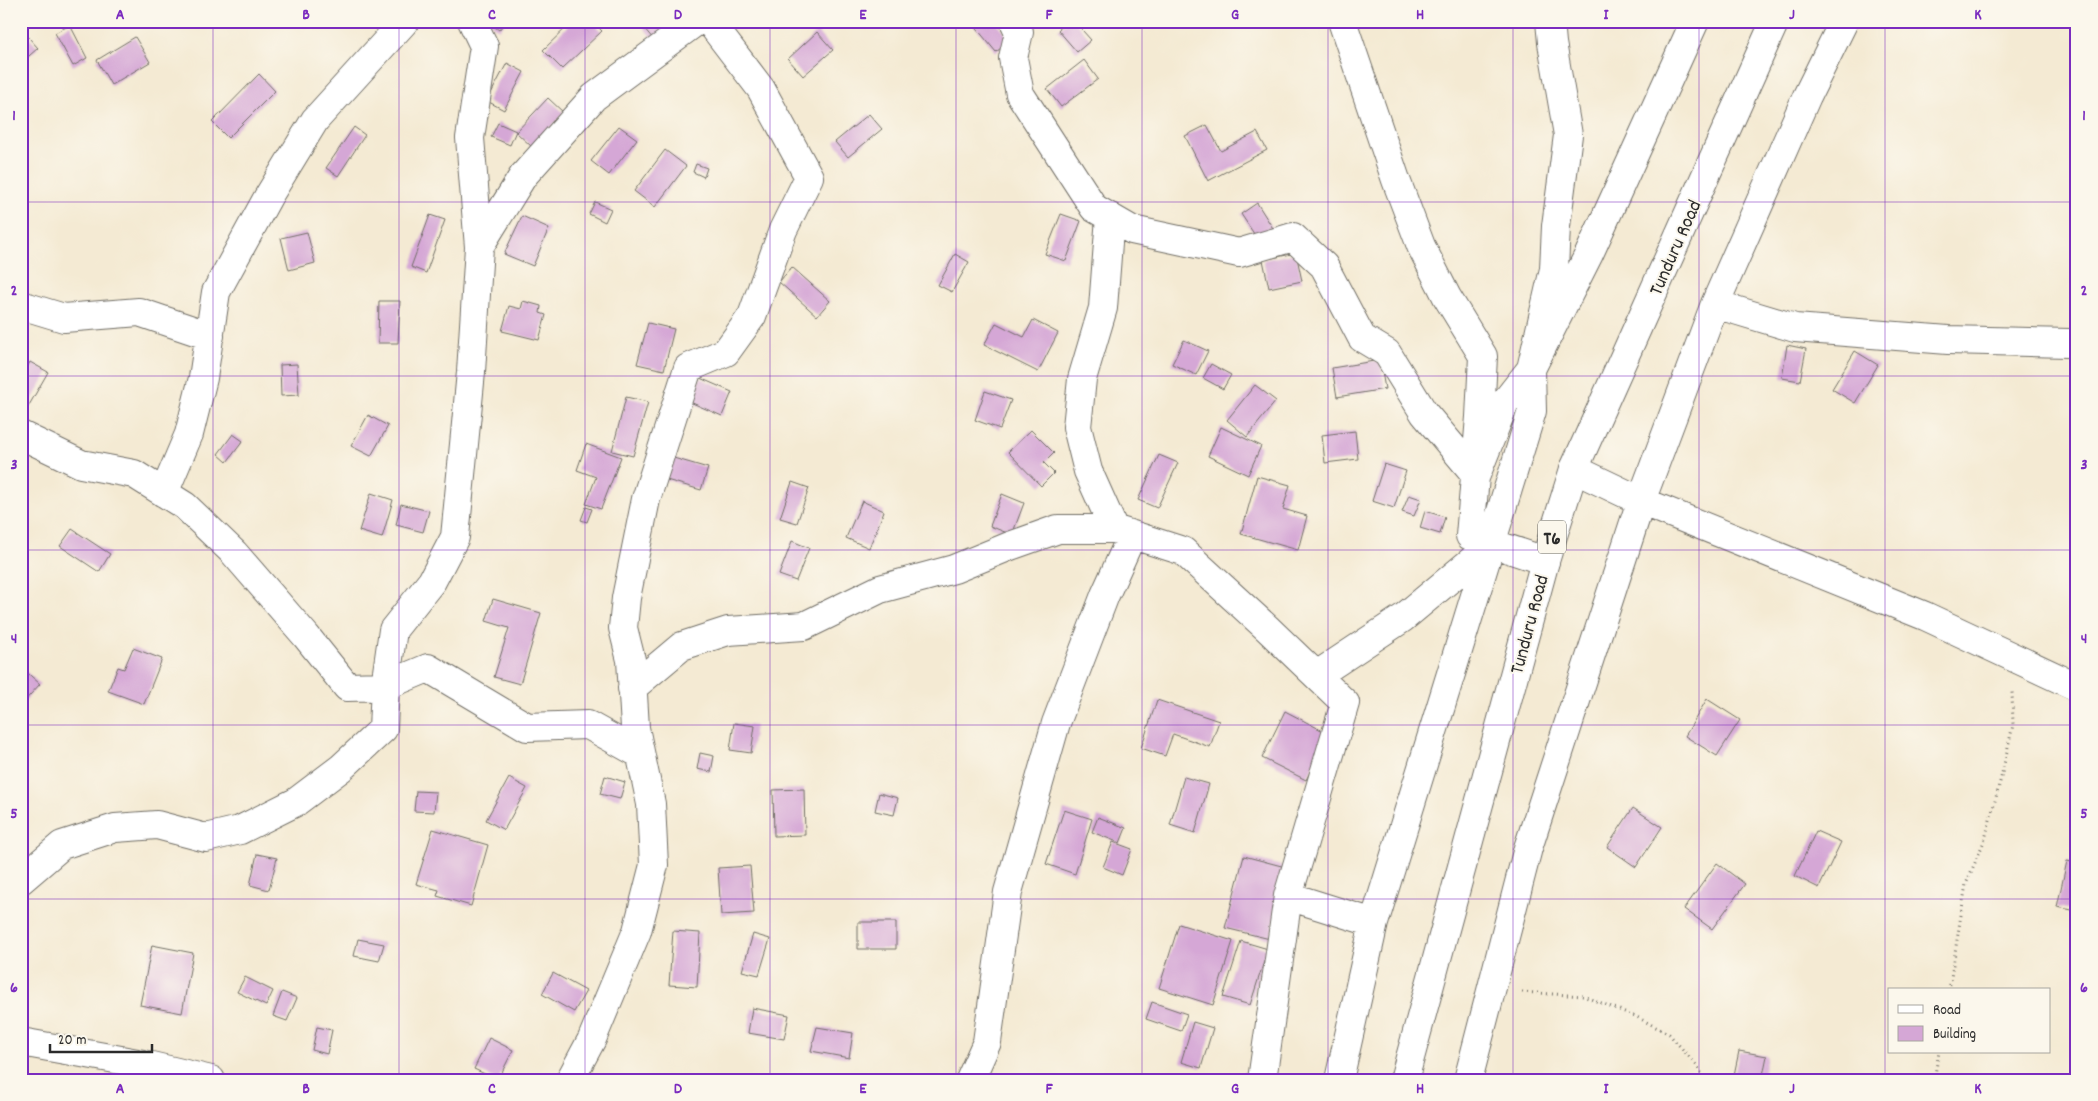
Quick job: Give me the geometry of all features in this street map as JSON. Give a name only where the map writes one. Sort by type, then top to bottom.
[{"type":"main road","points":[[164,493],[189,434],[203,378],[216,292],[268,197],[315,120],[405,21]]},
{"type":"main road","points":[[21,880],[62,845],[115,828],[157,825],[206,838],[240,830],[296,802],[341,768],[383,729],[384,686],[393,630],[432,581],[454,536],[471,372],[479,247],[470,138],[484,46],[472,21]]},
{"type":"main road","points":[[479,247],[523,176],[594,97],[697,21]]},
{"type":"main road","points":[[570,1080],[592,1038],[637,931],[654,865],[651,804],[635,728],[631,660],[623,628],[626,598],[646,499],[688,368],[726,352],[752,316],[783,230],[809,177],[761,90],[709,21]]},
{"type":"main road","points":[[1014,21],[1019,32],[1013,58],[1020,94],[1094,208],[1132,230],[1239,253],[1293,237],[1324,266],[1362,338],[1387,353],[1424,413],[1476,475]]},
{"type":"main road","points":[[1342,21],[1396,180],[1421,246],[1447,297],[1483,356],[1476,475],[1470,536],[1545,561]]},
{"type":"main road","points":[[1339,1080],[1374,923],[1532,411],[1530,369],[1554,269],[1556,226],[1568,135],[1550,21]]},
{"type":"main road","points":[[1476,475],[1505,402],[1530,369],[1589,254],[1695,21]]},
{"type":"main road","name":"Tunduru Road","points":[[1404,1080],[1545,561],[1574,469],[1776,21]]},
{"type":"main road","points":[[1468,1080],[1528,848],[1641,501],[1715,304],[1803,105],[1844,21]]},
{"type":"main road","points":[[970,1080],[987,1042],[1008,892],[1056,723],[1105,596],[1123,532],[1088,471],[1076,427],[1082,379],[1103,308],[1110,217]]},
{"type":"main road","points":[[1715,304],[1795,328],[1948,340],[2069,344],[2077,346]]},
{"type":"main road","points":[[21,305],[64,318],[139,312],[210,336]]},
{"type":"main road","points":[[21,435],[81,464],[134,474],[185,506],[234,553],[306,636],[347,687],[384,686],[428,668],[527,727],[588,725],[640,754]]},
{"type":"main road","points":[[1574,469],[1641,501],[1925,616],[2077,687]]},
{"type":"main road","points":[[632,688],[682,646],[728,631],[804,626],[880,589],[954,569],[1058,529],[1123,532],[1183,551],[1345,703],[1288,896],[1262,1080]]},
{"type":"main road","points":[[1317,675],[1403,618],[1492,544]]},
{"type":"main road","points":[[1288,896],[1374,923]]},
{"type":"main road","points":[[21,1042],[143,1064],[211,1080]]},
{"type":"path","points":[[1949,988],[1966,884],[1985,839],[2013,725],[2012,658]]},
{"type":"path","points":[[1493,984],[1525,993],[1583,996],[1635,1016],[1669,1034],[1698,1067],[1705,1080]]},
{"type":"path","points":[[1934,1080],[1940,1054]]},
{"type":"building","points":[[487,21],[506,21],[499,30]]},
{"type":"building","points":[[573,21],[592,21],[602,31],[562,69],[543,50]]},
{"type":"building","points":[[638,21],[676,21],[654,40]]},
{"type":"building","points":[[977,21],[995,21],[1011,40],[996,52],[973,24]]},
{"type":"building","points":[[1068,21],[1074,21],[1091,40],[1077,52],[1058,30]]},
{"type":"building","points":[[1484,21],[1497,21],[1497,23],[1484,24]]},
{"type":"building","points":[[70,25],[87,58],[73,66],[55,33]]},
{"type":"building","points":[[21,29],[38,48],[21,63]]},
{"type":"building","points":[[817,32],[833,50],[803,76],[788,59]]},
{"type":"building","points":[[135,37],[150,62],[111,85],[97,60]]},
{"type":"building","points":[[1084,60],[1098,79],[1061,107],[1047,89]]},
{"type":"building","points":[[507,63],[524,72],[504,110],[487,101]]},
{"type":"building","points":[[259,74],[275,91],[228,138],[212,122]]},
{"type":"building","points":[[548,98],[564,113],[532,147],[516,132]]},
{"type":"building","points":[[869,114],[882,129],[848,157],[835,142]]},
{"type":"building","points":[[498,123],[516,131],[510,145],[491,137]]},
{"type":"building","points":[[1207,125],[1221,151],[1257,132],[1267,150],[1208,181],[1185,136]]},
{"type":"building","points":[[619,126],[637,139],[609,175],[591,161]]},
{"type":"building","points":[[354,127],[365,135],[338,176],[326,168]]},
{"type":"building","points":[[665,150],[686,166],[655,207],[634,191]]},
{"type":"building","points":[[696,164],[707,168],[704,177],[693,172]]},
{"type":"building","points":[[595,202],[611,209],[605,222],[589,214]]},
{"type":"building","points":[[1257,203],[1274,230],[1258,240],[1241,214]]},
{"type":"building","points":[[1061,214],[1081,221],[1066,261],[1045,254]]},
{"type":"building","points":[[430,215],[445,220],[426,273],[411,267]]},
{"type":"building","points":[[522,216],[549,228],[533,266],[504,254]]},
{"type":"building","points":[[307,232],[315,263],[289,270],[281,238]]},
{"type":"building","points":[[1296,253],[1302,281],[1269,288],[1263,260]]},
{"type":"building","points":[[955,254],[969,262],[952,292],[938,285]]},
{"type":"building","points":[[792,267],[830,301],[817,316],[779,282]]},
{"type":"building","points":[[379,301],[400,301],[398,343],[378,343]]},
{"type":"building","points":[[523,301],[541,306],[540,313],[546,315],[539,340],[502,331],[509,306],[521,309]]},
{"type":"building","points":[[1033,320],[1058,333],[1038,372],[984,345],[996,323],[1024,337]]},
{"type":"building","points":[[648,323],[674,329],[664,370],[637,364]]},
{"type":"building","points":[[1184,340],[1208,351],[1196,375],[1172,364]]},
{"type":"building","points":[[1787,345],[1806,349],[1800,381],[1782,378]]},
{"type":"building","points":[[1855,351],[1878,365],[1855,403],[1832,389]]},
{"type":"building","points":[[1380,360],[1385,389],[1337,397],[1332,368]]},
{"type":"building","points":[[30,362],[48,372],[28,407],[21,403],[21,378]]},
{"type":"building","points":[[297,364],[299,395],[281,396],[280,365]]},
{"type":"building","points":[[1211,364],[1231,375],[1223,389],[1203,378]]},
{"type":"building","points":[[700,378],[732,392],[722,416],[690,402]]},
{"type":"building","points":[[1255,385],[1276,401],[1247,437],[1227,420]]},
{"type":"building","points":[[985,391],[1011,400],[1000,429],[975,420]]},
{"type":"building","points":[[626,397],[648,402],[633,456],[612,451]]},
{"type":"building","points":[[368,415],[388,426],[371,456],[351,446]]},
{"type":"building","points":[[1221,427],[1261,446],[1248,475],[1208,456]]},
{"type":"building","points":[[1031,430],[1054,453],[1044,463],[1054,473],[1041,486],[1008,452]]},
{"type":"building","points":[[1355,431],[1358,459],[1325,463],[1322,435]]},
{"type":"building","points":[[233,434],[243,441],[227,462],[218,454]]},
{"type":"building","points":[[586,444],[621,457],[601,509],[586,504],[596,477],[577,470]]},
{"type":"building","points":[[1159,455],[1178,463],[1157,508],[1138,500]]},
{"type":"building","points":[[670,457],[708,468],[701,490],[663,479]]},
{"type":"building","points":[[1384,464],[1406,471],[1394,508],[1372,501]]},
{"type":"building","points":[[1257,476],[1290,485],[1283,509],[1307,516],[1298,550],[1241,534]]},
{"type":"building","points":[[792,482],[809,488],[797,523],[780,518]]},
{"type":"building","points":[[371,493],[393,500],[382,538],[359,531]]},
{"type":"building","points":[[1002,494],[1024,503],[1012,535],[990,526]]},
{"type":"building","points":[[1409,495],[1421,499],[1414,516],[1402,512]]},
{"type":"building","points":[[862,501],[884,511],[869,548],[846,538]]},
{"type":"building","points":[[401,504],[429,511],[423,532],[396,525]]},
{"type":"building","points":[[586,507],[592,509],[587,522],[581,520]]},
{"type":"building","points":[[1425,511],[1445,517],[1440,534],[1420,528]]},
{"type":"building","points":[[72,529],[110,554],[99,572],[60,546]]},
{"type":"building","points":[[792,541],[809,548],[796,581],[779,575]]},
{"type":"building","points":[[493,599],[541,613],[520,684],[494,677],[509,628],[486,621]]},
{"type":"building","points":[[133,648],[162,659],[144,704],[108,691],[118,667],[124,669]]},
{"type":"building","points":[[21,669],[40,684],[21,705]]},
{"type":"building","points":[[1707,699],[1740,720],[1717,756],[1685,736]]},
{"type":"building","points":[[1157,700],[1219,721],[1210,747],[1173,734],[1165,756],[1141,748]]},
{"type":"building","points":[[1285,711],[1329,734],[1306,780],[1262,758]]},
{"type":"building","points":[[734,723],[755,726],[751,753],[730,750]]},
{"type":"building","points":[[700,753],[714,756],[711,772],[697,769]]},
{"type":"building","points":[[605,776],[625,782],[620,799],[600,794]]},
{"type":"building","points":[[1184,777],[1209,784],[1195,833],[1170,825]]},
{"type":"building","points":[[509,778],[527,788],[504,830],[486,820]]},
{"type":"building","points":[[804,789],[805,835],[774,836],[773,790]]},
{"type":"building","points":[[416,791],[436,792],[434,812],[414,811]]},
{"type":"building","points":[[879,793],[898,798],[894,815],[875,811]]},
{"type":"building","points":[[1633,808],[1662,827],[1636,867],[1607,847]]},
{"type":"building","points":[[1064,810],[1092,819],[1075,874],[1046,864]]},
{"type":"building","points":[[1098,817],[1126,828],[1120,843],[1092,832]]},
{"type":"building","points":[[433,829],[488,845],[471,906],[437,896],[439,890],[416,884]]},
{"type":"building","points":[[1816,831],[1841,842],[1819,888],[1795,876]]},
{"type":"building","points":[[1113,842],[1132,849],[1122,875],[1103,867]]},
{"type":"building","points":[[257,854],[277,858],[269,890],[250,885]]},
{"type":"building","points":[[1244,856],[1289,868],[1270,939],[1225,928]]},
{"type":"building","points":[[2067,861],[2077,863],[2077,911],[2057,907]]},
{"type":"building","points":[[1717,863],[1745,884],[1712,929],[1684,909]]},
{"type":"building","points":[[750,866],[754,913],[721,915],[718,868]]},
{"type":"building","points":[[858,922],[896,922],[896,949],[858,949]]},
{"type":"building","points":[[1179,924],[1233,941],[1213,1005],[1159,988]]},
{"type":"building","points":[[673,931],[700,933],[697,987],[669,985]]},
{"type":"building","points":[[753,934],[770,939],[759,975],[742,971]]},
{"type":"building","points":[[358,939],[384,944],[379,961],[354,956]]},
{"type":"building","points":[[1241,941],[1268,949],[1250,1005],[1223,997]]},
{"type":"building","points":[[152,945],[193,953],[182,1013],[140,1005]]},
{"type":"building","points":[[553,973],[586,991],[574,1012],[542,994]]},
{"type":"building","points":[[245,977],[273,991],[266,1006],[237,992]]},
{"type":"building","points":[[282,992],[297,998],[287,1021],[273,1016]]},
{"type":"building","points":[[1152,1002],[1187,1014],[1181,1031],[1146,1019]]},
{"type":"building","points":[[752,1008],[789,1015],[784,1039],[748,1033]]},
{"type":"building","points":[[1193,1022],[1213,1028],[1201,1068],[1181,1062]]},
{"type":"building","points":[[317,1027],[332,1030],[327,1054],[312,1050]]},
{"type":"building","points":[[817,1027],[853,1033],[849,1058],[811,1051]]},
{"type":"building","points":[[489,1038],[513,1050],[498,1080],[474,1069]]},
{"type":"building","points":[[1739,1051],[1767,1056],[1762,1080],[1733,1080]]}]
